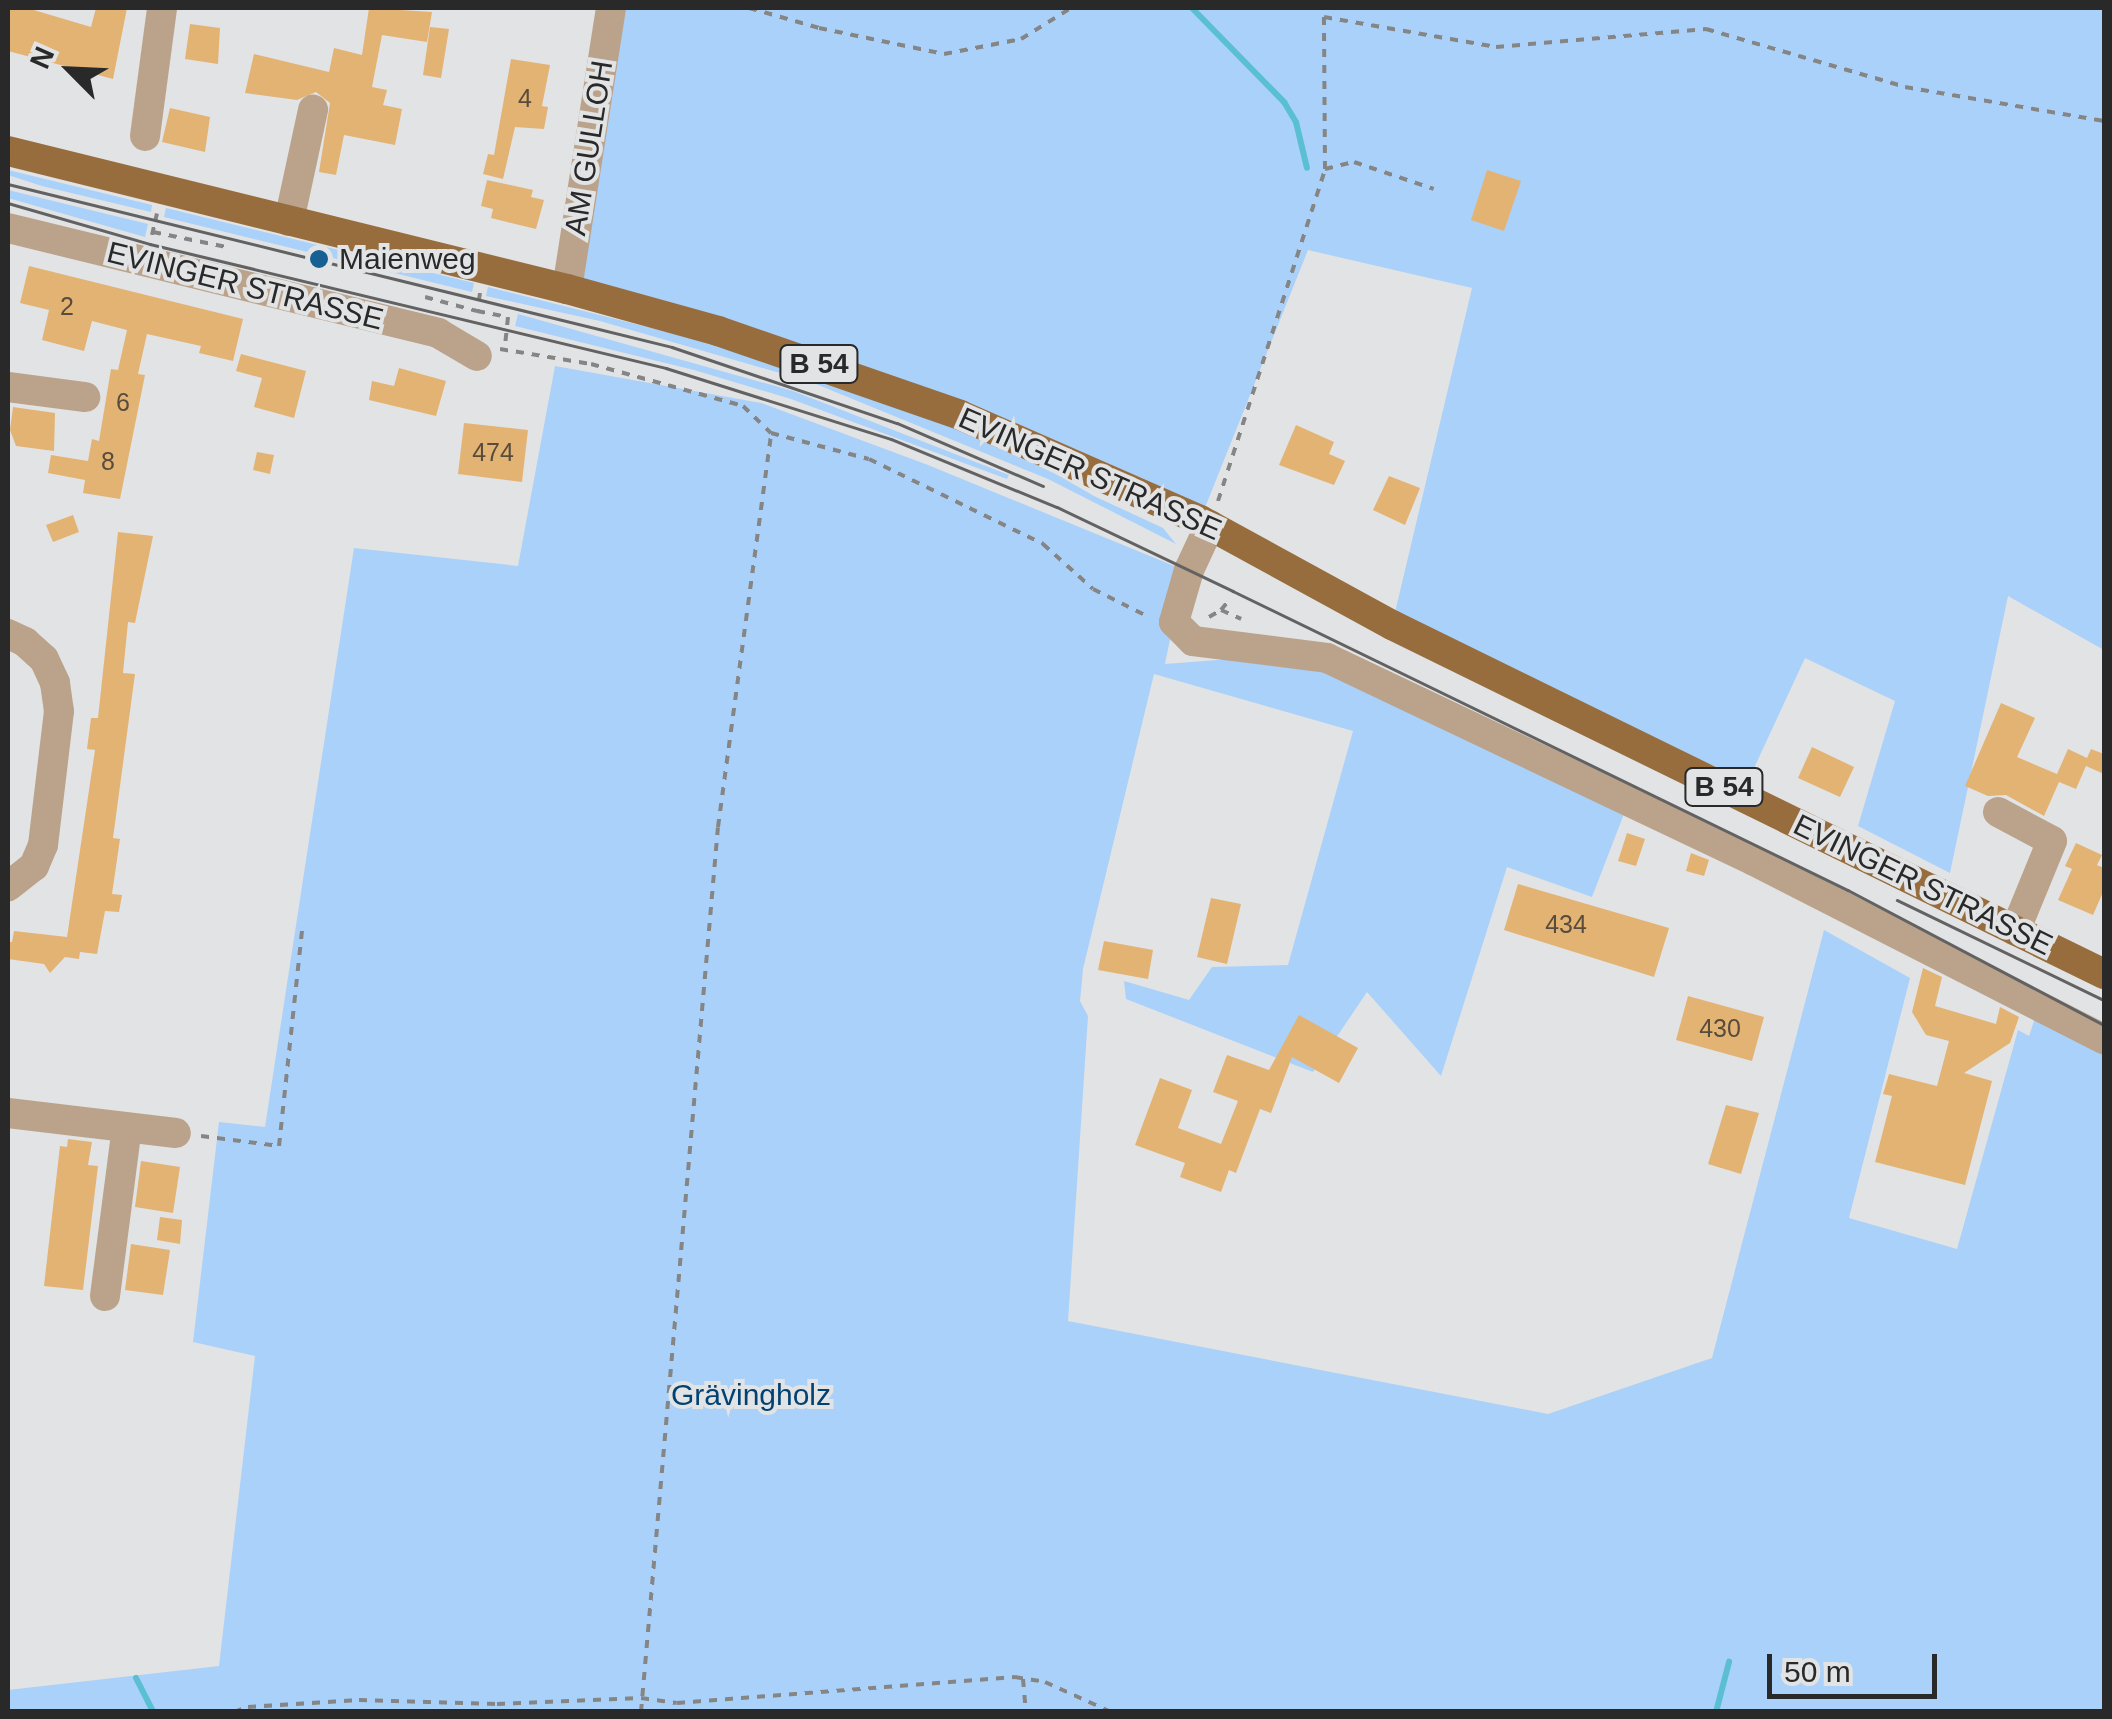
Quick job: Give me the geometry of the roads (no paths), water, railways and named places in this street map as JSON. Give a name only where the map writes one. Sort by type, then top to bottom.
[{"type":"main road","name":"EVINGER STRASSE","points":[[8,151],[567,289],[718,331],[881,385],[1066,458],[1210,526],[1392,625],[2104,974]]},
{"type":"street","points":[[145,136],[162,8]]},
{"type":"street","name":"AM GULLOH","points":[[567,289],[611,8]]},
{"type":"street","points":[[289,221],[314,110]]},
{"type":"street","name":"EVINGER STRASSE","points":[[8,228],[150,247],[491,352]]},
{"type":"street","points":[[8,386],[86,397]]},
{"type":"street","points":[[1210,526],[1189,570],[1174,622],[1194,640],[1327,658],[1754,861],[2104,1038]]},
{"type":"street","points":[[8,634],[26,642],[44,659],[55,683],[60,711],[42,846],[34,866],[8,886]]},
{"type":"street","points":[[1998,812],[2052,841],[2015,931]]},
{"type":"street","points":[[8,1113],[176,1133]]},
{"type":"street","points":[[105,1296],[127,1127]]},
{"type":"waterway","points":[[1192,8],[1284,102],[1296,122],[1307,168]]},
{"type":"waterway","points":[[1716,1712],[1729,1662]]},
{"type":"waterway","points":[[136,1678],[153,1712]]},
{"type":"tram line","points":[[8,184],[672,347],[897,423],[1043,486]]},
{"type":"tram line","points":[[8,203],[150,244],[666,368],[891,439],[1057,507],[1233,591],[1848,890],[2104,1025]]},
{"type":"tram line","points":[[1897,900],[2104,1000]]},
{"type":"place","name":"Maienweg","points":[[319,259]]},
{"type":"park label","name":"Grävingholz","points":[[751,1395]]}]
